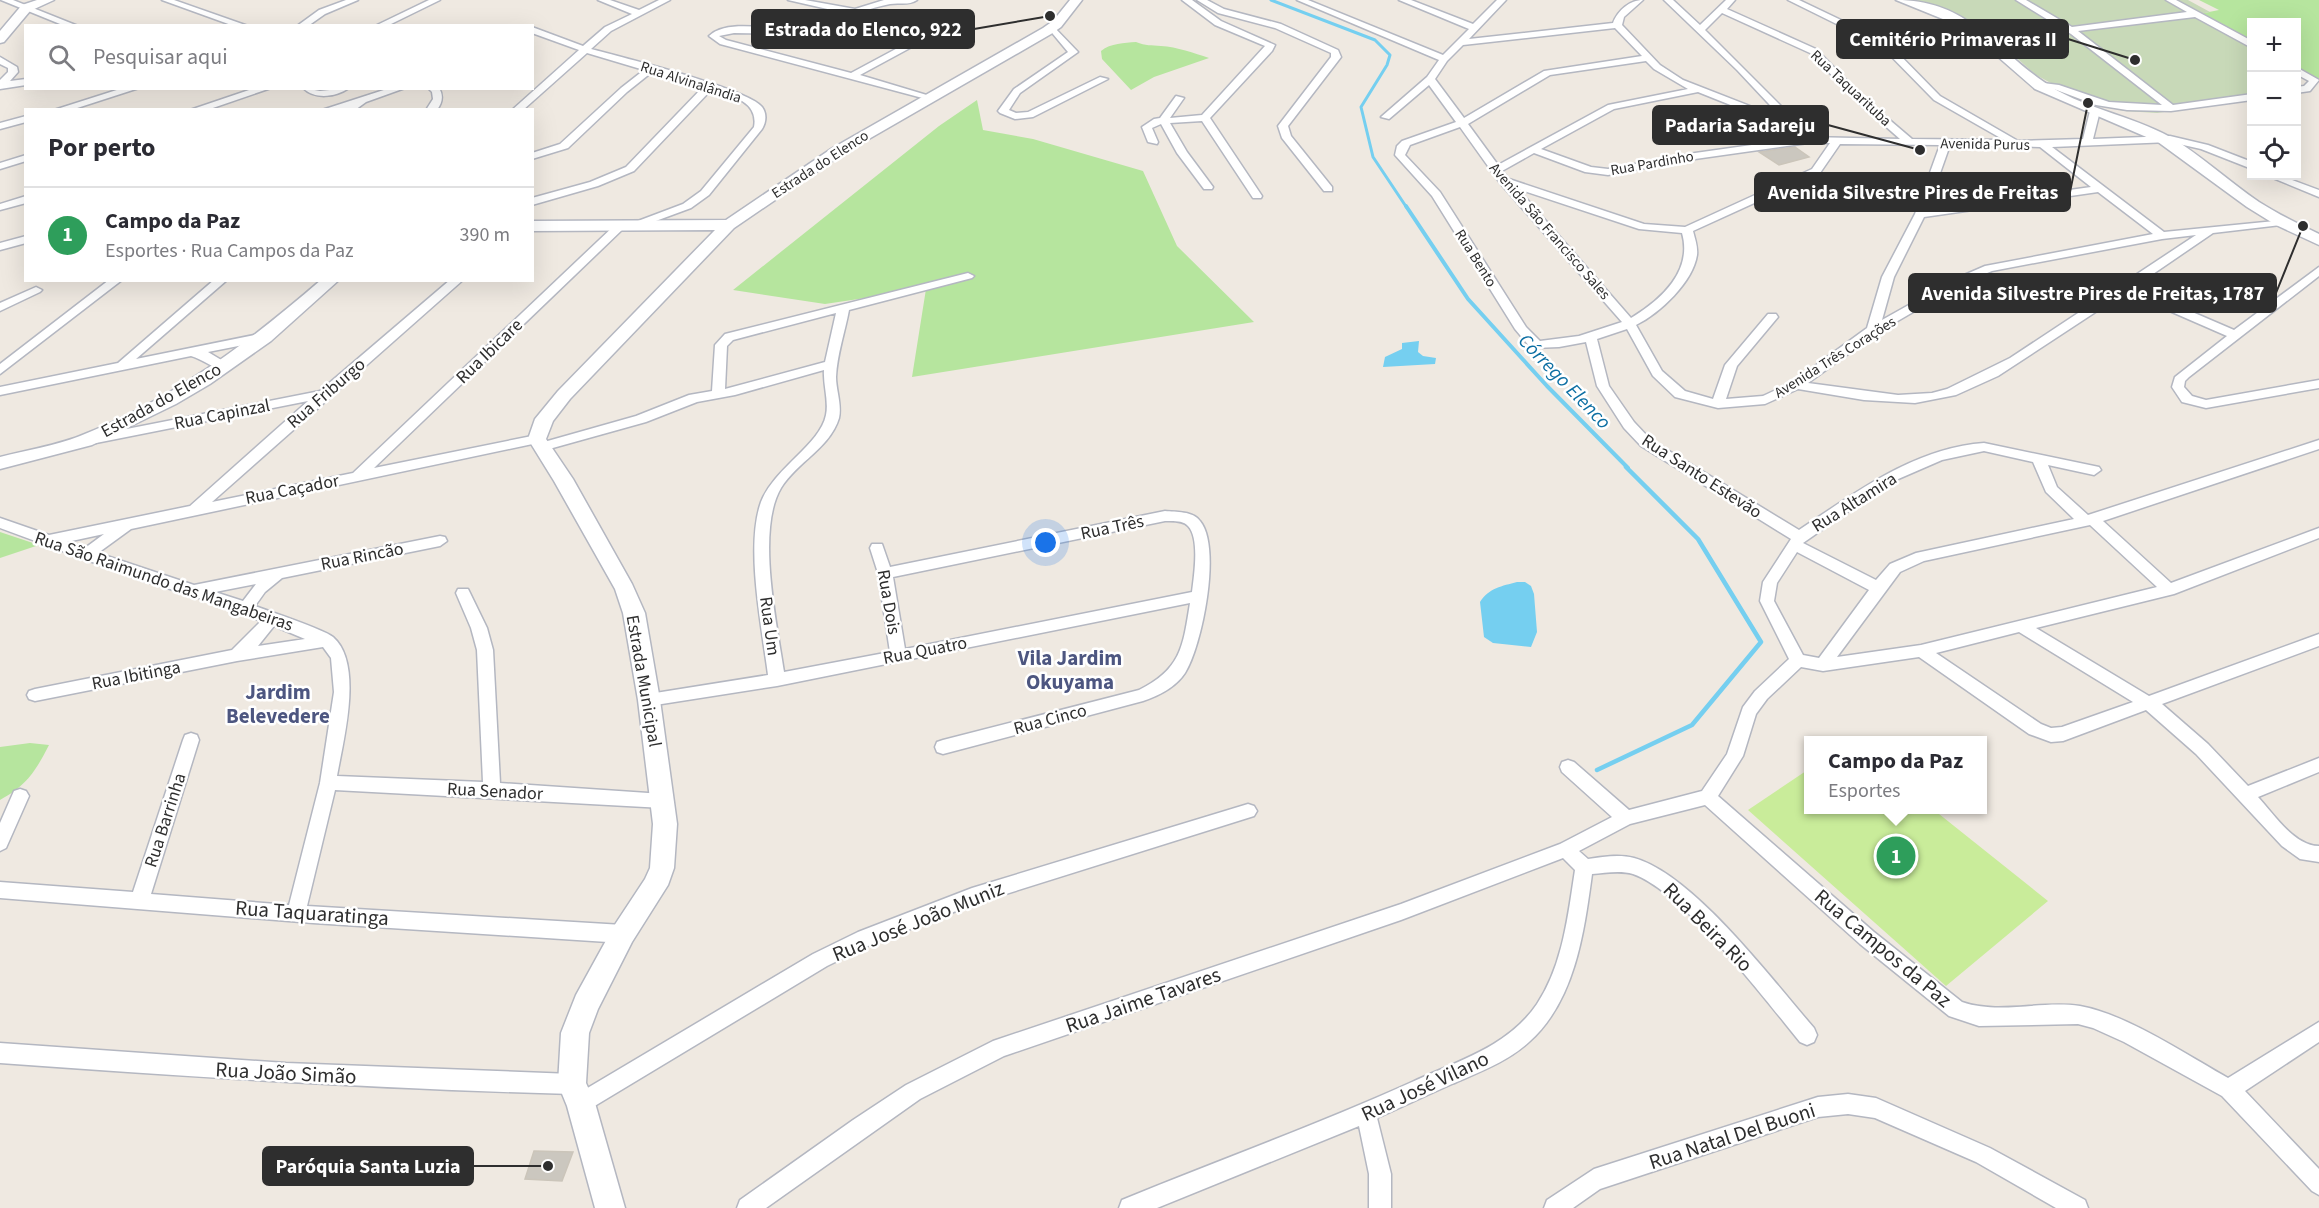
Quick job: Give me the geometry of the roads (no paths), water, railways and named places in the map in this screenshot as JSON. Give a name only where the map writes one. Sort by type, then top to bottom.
[{"type":"street","points":[[5,0],[69,24]]},
{"type":"street","points":[[0,39],[26,8],[48,0]]},
{"type":"street","points":[[166,0],[238,24]]},
{"type":"street","points":[[305,24],[322,12],[354,0]]},
{"type":"street","points":[[383,24],[436,0]]},
{"type":"street","points":[[602,0],[638,13]]},
{"type":"street","points":[[519,108],[608,29],[666,0]]},
{"type":"street","points":[[792,0],[855,12]]},
{"type":"street","points":[[822,31],[827,26],[855,12],[893,0],[914,0]]},
{"type":"street","name":"Estrada do Elenco","points":[[729,225],[812,168],[927,98],[1052,28],[1076,0]]},
{"type":"street","points":[[1153,142],[1147,127],[1157,121],[1205,118],[1239,78],[1269,49],[1270,45],[1262,39],[1218,23],[1186,0]]},
{"type":"street","points":[[1201,0],[1221,11],[1278,26],[1335,52],[1336,57],[1283,126],[1286,136],[1328,189]]},
{"type":"street","points":[[1301,0],[1444,60]]},
{"type":"street","points":[[1403,0],[1475,28]]},
{"type":"street","points":[[1386,117],[1430,79],[1444,60],[1502,0]]},
{"type":"street","points":[[1617,25],[1620,16],[1639,0]]},
{"type":"street","points":[[1668,0],[1740,68],[1808,140]]},
{"type":"street","points":[[1699,31],[1731,0]]},
{"type":"street","points":[[1792,0],[1884,44],[1937,98],[2017,144]]},
{"type":"street","points":[[1902,0],[1943,13],[1969,25],[2038,84],[2062,98],[2163,139],[2281,222],[2319,240]]},
{"type":"street","points":[[2020,0],[2074,32],[2171,108]]},
{"type":"street","points":[[2170,0],[2247,42]]},
{"type":"street","name":"Rua Taquarituba","points":[[1722,10],[1813,51],[1862,101],[1910,142]]},
{"type":"street","points":[[2074,32],[2073,30],[2079,28],[2196,14]]},
{"type":"street","points":[[852,76],[955,20]]},
{"type":"street","points":[[1463,42],[1617,25]]},
{"type":"street","points":[[1617,25],[1647,58],[1668,75],[1695,90],[1797,128]]},
{"type":"street","points":[[1052,28],[1073,52],[1017,91],[1003,111],[1015,116],[1030,115],[1104,79]]},
{"type":"street","points":[[927,98],[723,42],[712,36],[734,30],[929,33]]},
{"type":"street","name":"Rua Alvinalândia","points":[[534,31],[583,49],[708,86],[750,101],[758,108],[761,117],[759,126],[705,193],[687,206],[627,226]]},
{"type":"street","points":[[1462,123],[1547,73],[1647,58]]},
{"type":"street","points":[[0,60],[12,67],[14,72],[2,85]]},
{"type":"street","points":[[534,155],[564,146],[651,69]]},
{"type":"street","points":[[2301,73],[2314,80],[2307,89],[2301,90]]},
{"type":"street","name":"Avenida São Francisco Sales","points":[[1430,79],[1504,180],[1630,324]]},
{"type":"street","points":[[2,85],[24,82]]},
{"type":"street","points":[[2038,84],[2052,84],[2106,104],[2140,110],[2247,98]]},
{"type":"street","points":[[534,201],[594,184],[630,169],[708,86]]},
{"type":"street","points":[[66,108],[128,90]]},
{"type":"street","points":[[201,108],[258,90]]},
{"type":"street","points":[[308,90],[320,94],[337,90]]},
{"type":"street","points":[[334,108],[395,90]]},
{"type":"street","points":[[433,108],[438,101],[435,90]]},
{"type":"street","points":[[1496,170],[1611,107],[1695,90]]},
{"type":"street","points":[[1179,98],[1164,121],[1182,153],[1208,187]]},
{"type":"street","points":[[351,108],[363,100]]},
{"type":"street","points":[[2087,143],[2095,111]]},
{"type":"street","points":[[1205,118],[1257,196]]},
{"type":"street","points":[[0,126],[24,120]]},
{"type":"street","name":"Rua Bento","points":[[1462,123],[1411,140],[1402,146],[1400,155],[1436,194],[1528,338],[1540,345],[1591,338],[1630,324],[1655,309],[1673,291],[1690,262],[1694,250],[1687,230]]},
{"type":"street","name":"Avenida Purus","points":[[1808,140],[2042,144],[2163,139],[2179,140],[2204,147],[2247,164]]},
{"type":"street","name":"Rua Pardinho","points":[[1534,150],[1589,170],[1608,172],[1695,156],[1808,140]]},
{"type":"street","points":[[1504,180],[1643,227],[1687,230],[1816,171],[1837,141]]},
{"type":"street","points":[[1874,330],[1880,299],[1888,277],[1920,214],[1945,144]]},
{"type":"street","points":[[2042,144],[2162,236]]},
{"type":"street","points":[[0,166],[24,160]]},
{"type":"street","points":[[2283,180],[2319,194]]},
{"type":"street","points":[[1920,214],[2098,189]]},
{"type":"street","points":[[0,207],[24,200]]},
{"type":"street","name":"Avenida Três Corações","points":[[1630,324],[1657,373],[1671,387],[1688,397],[1718,404],[1765,400],[1797,385],[1874,330],[1959,281],[1989,268],[2162,236],[2281,222]]},
{"type":"street","points":[[534,226],[729,225]]},
{"type":"street","points":[[539,443],[544,419],[558,402],[729,225]]},
{"type":"street","name":"Rua Ibicare","points":[[358,476],[627,226]]},
{"type":"street","points":[[1797,385],[1909,398],[1943,395],[1958,390],[2012,362],[2210,231]]},
{"type":"street","points":[[0,248],[24,241]]},
{"type":"street","points":[[2319,270],[2179,380],[2178,387],[2187,399],[2206,404],[2319,384]]},
{"type":"street","points":[[718,394],[721,345],[729,337],[968,276]]},
{"type":"street","points":[[0,370],[114,282]]},
{"type":"street","points":[[122,365],[220,282]]},
{"type":"street","name":"Estrada do Elenco","points":[[0,463],[85,441],[170,400],[224,367],[265,337],[329,282]]},
{"type":"street","name":"Rua Friburgo","points":[[196,508],[324,394],[456,282]]},
{"type":"street","points":[[2124,287],[2236,335]]},
{"type":"street","points":[[0,307],[36,290]]},
{"type":"street","name":"Rua Um","points":[[777,680],[762,573],[764,518],[775,487],[831,424],[833,417],[831,364],[843,309]]},
{"type":"street","points":[[1718,404],[1731,365],[1772,317]]},
{"type":"street","points":[[0,391],[265,337]]},
{"type":"street","name":"Rua Santo Estevão","points":[[1591,338],[1603,386],[1629,425],[1646,443],[1796,540],[1878,588]]},
{"type":"street","points":[[190,351],[208,356],[224,367]]},
{"type":"street","name":"Rua Caçador","points":[[47,541],[196,508],[539,443],[642,419],[694,399],[831,364]]},
{"type":"street","name":"Rua Capinzal","points":[[85,441],[324,394]]},
{"type":"street","points":[[170,400],[168,411],[170,418],[177,424]]},
{"type":"street","name":"Estrada Municipal","points":[[539,443],[563,479],[626,589],[634,613],[649,700],[666,824],[662,868],[655,885],[623,934],[586,1004],[576,1033],[576,1093],[610,1208]]},
{"type":"street","points":[[1823,665],[1895,568],[1921,557],[2089,520],[2319,444]]},
{"type":"street","name":"Rua Altamira","points":[[1796,540],[1884,480],[1938,457],[1984,447],[2094,470]]},
{"type":"street","points":[[2039,459],[2050,489],[2169,590]]},
{"type":"street","name":"Rua Três","points":[[885,573],[1165,516],[1177,517],[1195,524],[1201,536],[1204,551],[1199,596]]},
{"type":"street","name":"Rua São Raimundo das Mangabeiras","points":[[0,523],[86,555],[197,590],[327,641]]},
{"type":"street","points":[[86,555],[130,523]]},
{"type":"street","points":[[1798,660],[1823,665],[1921,651],[2022,627],[2169,590],[2319,534]]},
{"type":"street","points":[[1796,540],[1770,582],[1767,601],[1798,660]]},
{"type":"street","name":"Rua Rincão","points":[[197,590],[440,541]]},
{"type":"street","name":"Rua Dois","points":[[878,548],[885,573],[898,656]]},
{"type":"street","name":"Rua Rincão","points":[[246,608],[260,588],[283,571]]},
{"type":"street","points":[[463,593],[479,628],[485,650],[492,790]]},
{"type":"street","name":"Rua Quatro","points":[[649,700],[777,680],[1199,596]]},
{"type":"street","name":"Rua Cinco","points":[[943,747],[1143,695],[1165,684],[1179,670],[1187,653],[1199,596]]},
{"type":"street","points":[[237,655],[252,642],[271,619]]},
{"type":"street","points":[[2022,627],[2148,704],[2202,749],[2299,850],[2306,854],[2319,854]]},
{"type":"street","points":[[1921,651],[2042,733],[2063,734],[2319,640]]},
{"type":"street","points":[[296,913],[328,783],[342,692],[339,657],[327,641]]},
{"type":"street","name":"Rua Ibitinga","points":[[35,695],[237,655],[327,641]]},
{"type":"street","points":[[1584,867],[1566,849],[1626,818],[1708,797],[1735,756],[1749,712],[1761,695],[1798,660]]},
{"type":"street","name":"Rua Barrinha","points":[[140,900],[191,740]]},
{"type":"street","points":[[2245,795],[2319,765]]},
{"type":"street","points":[[1568,767],[1626,818]]},
{"type":"street","name":"Rua Senador","points":[[328,783],[492,790],[663,801]]},
{"type":"street","points":[[0,843],[20,796]]},
{"type":"street","name":"Rua Campos da Paz","points":[[1708,797],[1867,938],[1956,1009],[1979,1017],[2059,1015],[2095,1019],[2131,1035],[2229,1089],[2319,1184]]},
{"type":"street","name":"Rua José João Muniz","points":[[576,1093],[820,960],[865,938],[972,896],[1248,811]]},
{"type":"street","name":"Rua Jaime Tavares","points":[[748,1208],[860,1127],[913,1092],[1000,1048],[1401,912],[1566,849]]},
{"type":"street","name":"Rua Beira Rio","points":[[1584,867],[1633,866],[1647,870],[1670,885],[1743,959],[1807,1035]]},
{"type":"street","name":"Rua José Vilano","points":[[1130,1208],[1366,1114],[1501,1051],[1529,1029],[1548,1004],[1565,968],[1576,920],[1584,867]]},
{"type":"street","name":"Rua Taquaratinga","points":[[0,890],[296,913],[623,934]]},
{"type":"street","points":[[2229,1089],[2319,1031]]},
{"type":"street","name":"Rua João Simão","points":[[0,1053],[160,1066],[576,1093]]},
{"type":"street","name":"Rua Natal Del Buoni","points":[[1555,1208],[1594,1180],[1818,1107],[1848,1104],[1876,1108],[1983,1155],[2077,1208]]},
{"type":"street","points":[[1366,1114],[1380,1174],[1380,1208]]},
{"type":"water","points":[[1419,341],[1418,352],[1423,356],[1436,358],[1435,364],[1383,367],[1385,357],[1402,349],[1402,343]]},
{"type":"water","points":[[1525,582],[1531,586],[1534,594],[1537,632],[1531,647],[1493,643],[1484,637],[1480,602],[1501,586]]},
{"type":"waterway","name":"Córrego Elenco","points":[[1271,0],[1375,40],[1390,55],[1387,65],[1361,107],[1373,157],[1407,208]]},
{"type":"waterway","name":"Córrego Elenco","points":[[1406,206],[1468,299],[1547,386],[1628,468]]},
{"type":"waterway","name":"Córrego Elenco","points":[[1597,770],[1692,725],[1761,642],[1698,539],[1626,467]]},
{"type":"place","name":"Estrada do Elenco, 922","points":[[1050,16]]},
{"type":"place","name":"Cemitério Primaveras II","points":[[2135,60]]},
{"type":"place","name":"Avenida Silvestre Pires de Freitas","points":[[2088,103]]},
{"type":"place","name":"Padaria Sadareju","points":[[1920,150]]},
{"type":"place","name":"Avenida Silvestre Pires de Freitas, 1787","points":[[2303,226]]},
{"type":"place","name":"Campo da Paz","points":[[1896,856]]},
{"type":"place","name":"Paróquia Santa Luzia","points":[[548,1166]]},
{"type":"district","name":"Vila Jardim Okuyama","points":[[1070,670]]},
{"type":"district","name":"Jardim Belevedere","points":[[278,704]]}]
